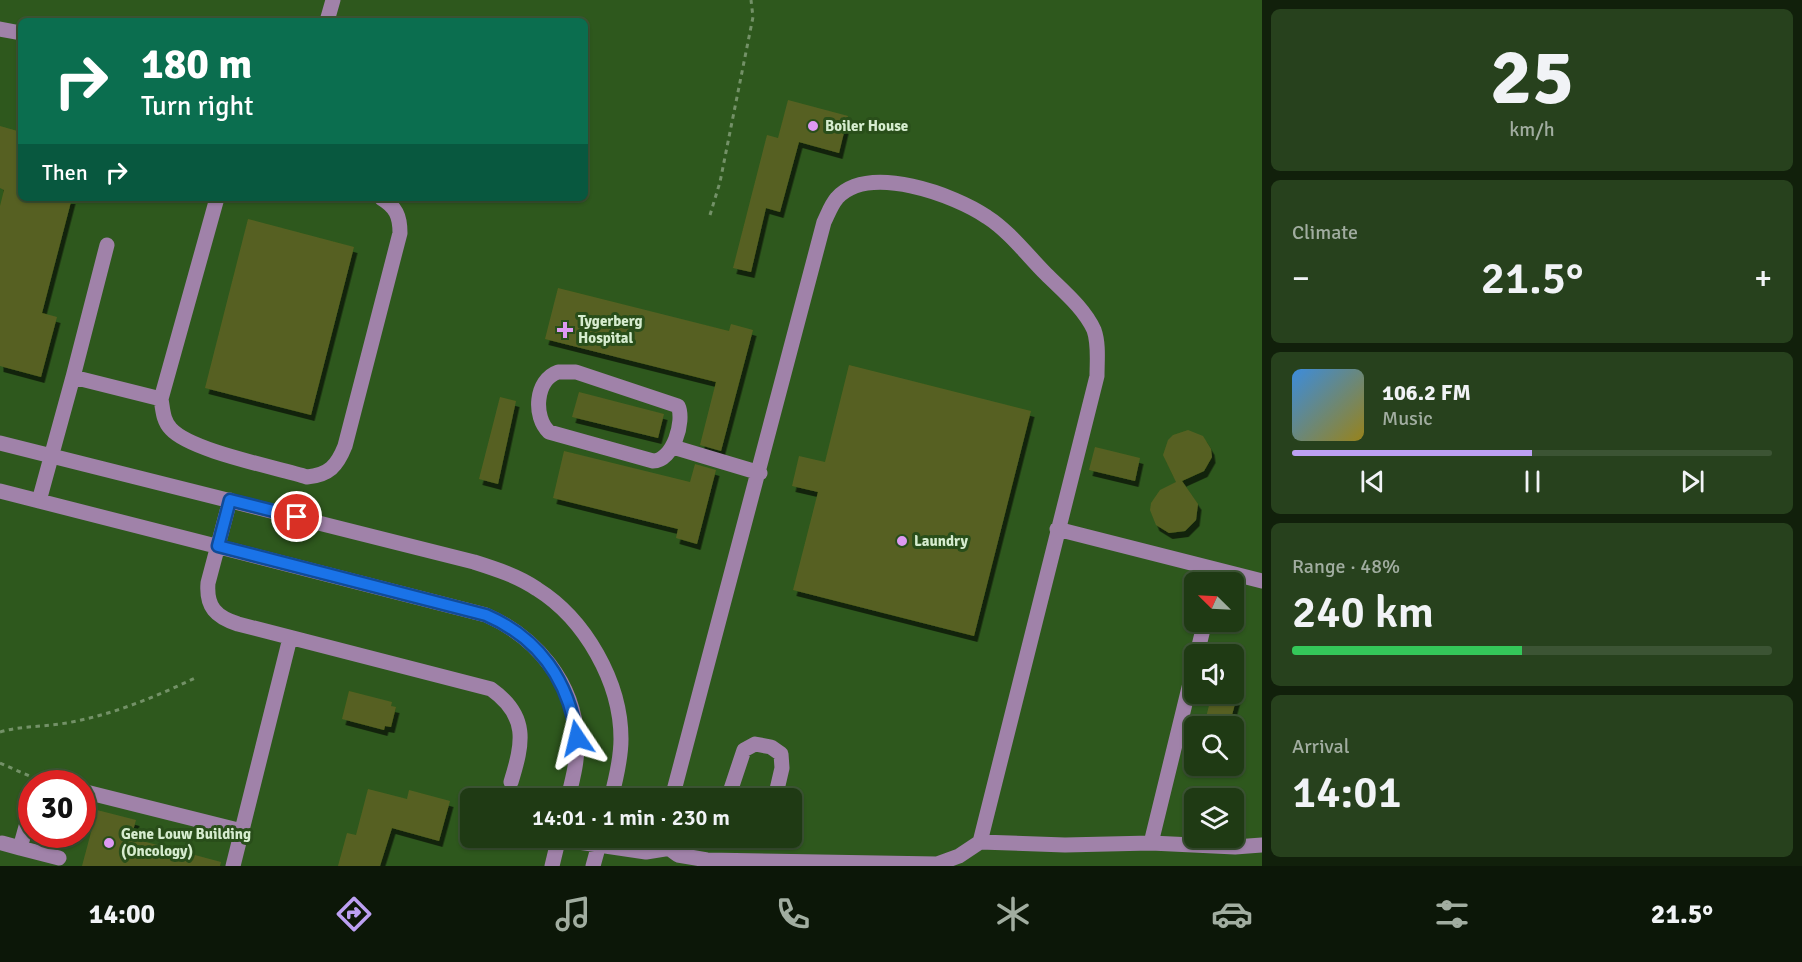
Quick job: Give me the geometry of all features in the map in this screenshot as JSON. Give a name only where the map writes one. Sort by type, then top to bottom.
[{"type":"street","points":[[328,18],[333,0]]},
{"type":"street","points":[[0,29],[18,32]]},
{"type":"street","points":[[675,788],[760,473],[824,222],[838,197],[859,186],[883,182],[904,184],[953,197],[990,218],[1068,296],[1094,330],[1098,351],[1097,376],[980,842]]},
{"type":"street","points":[[215,201],[161,399],[164,419],[170,429],[191,443],[307,477],[320,476],[331,470],[345,446],[400,233],[400,218],[395,209],[385,201]]},
{"type":"street","points":[[39,501],[107,245]]},
{"type":"street","points":[[558,372],[576,372],[673,402],[678,406],[681,415],[672,447],[662,459],[653,460],[549,432],[541,425],[537,409],[546,381],[558,372]]},
{"type":"street","points":[[74,376],[161,399]]},
{"type":"street","points":[[0,443],[474,562],[504,572],[538,589],[573,619],[597,652],[612,691],[621,738],[613,788]]},
{"type":"street","points":[[672,447],[760,473]]},
{"type":"street","points":[[0,491],[486,615],[526,639],[538,650],[559,677],[573,714],[577,738],[576,762],[570,788]]},
{"type":"street","points":[[230,500],[207,597],[215,613],[238,624],[491,689],[504,698],[519,723],[520,752],[511,782]]},
{"type":"street","points":[[1057,529],[1202,572]]},
{"type":"street","points":[[1244,579],[1262,581]]},
{"type":"street","points":[[233,866],[290,638]]},
{"type":"street","points":[[1151,843],[1185,704]]},
{"type":"street","points":[[731,788],[744,750],[755,744],[771,747],[781,754],[782,768],[777,788]]},
{"type":"street","points":[[96,794],[242,831]]},
{"type":"street","points":[[668,848],[678,855],[691,858],[761,862],[937,864],[959,856],[980,842],[1065,845],[1151,843],[1235,848],[1262,845]]},
{"type":"street","points":[[2,843],[18,847]]},
{"type":"street","points":[[21,848],[59,858]]},
{"type":"street","points":[[552,866],[556,848]]},
{"type":"street","points":[[593,866],[598,848]]},
{"type":"street","points":[[629,848],[646,852],[654,848]]},
{"type":"street","points":[[761,862],[764,848]]},
{"type":"path","points":[[710,215],[720,182],[753,17],[751,0]]},
{"type":"path","points":[[0,732],[15,727],[61,724],[140,703],[195,678]]},
{"type":"path","points":[[0,763],[18,771]]},
{"type":"shaded area","name":"Tygerberg Hospital","points":[[0,0],[1262,0],[1262,866],[0,866]]},
{"type":"building","points":[[788,100],[848,116],[839,153],[799,142],[780,212],[766,208],[751,272],[733,268],[767,135],[778,138]]},
{"type":"building","points":[[0,126],[18,131],[18,201],[71,201],[42,313],[57,317],[41,377],[0,366],[0,206],[4,190],[0,188]]},
{"type":"building","points":[[248,219],[354,247],[311,415],[205,388]]},
{"type":"building","points":[[558,288],[729,331],[731,324],[753,330],[721,451],[700,445],[716,382],[545,339]]},
{"type":"building","name":"Laundry","points":[[849,365],[1031,411],[974,636],[793,590],[818,492],[792,486],[799,456],[825,462]]},
{"type":"building","points":[[579,392],[664,414],[658,438],[572,417]]},
{"type":"building","points":[[500,397],[516,401],[498,484],[479,479]]},
{"type":"building","points":[[1188,430],[1203,436],[1211,449],[1212,457],[1204,471],[1182,481],[1198,504],[1196,520],[1185,531],[1169,533],[1156,525],[1150,510],[1151,503],[1160,490],[1176,482],[1163,455],[1168,440],[1173,435]]},
{"type":"building","points":[[1095,447],[1140,458],[1135,481],[1089,470]]},
{"type":"building","points":[[564,451],[690,482],[695,464],[716,470],[697,544],[676,538],[678,529],[553,498]]},
{"type":"building","points":[[349,691],[392,702],[391,706],[396,707],[391,727],[385,726],[384,730],[342,719]]},
{"type":"building","points":[[1209,704],[1235,704],[1232,716],[1206,716]]},
{"type":"building","points":[[368,789],[407,799],[409,790],[450,801],[439,841],[392,828],[380,866],[338,866],[347,833],[356,835]]},
{"type":"building","points":[[97,810],[136,820],[131,838],[221,862],[220,866],[82,866],[87,848],[96,848]]},
{"type":"place","name":"Boiler House","points":[[813,126]]},
{"type":"place","name":"Tygerberg Hospital","points":[[565,330]]},
{"type":"place","name":"Laundry","points":[[902,541]]},
{"type":"place","name":"Gene Louw Building (Oncology)","points":[[109,843]]},
{"type":"route","points":[[297,517],[230,500],[218,546],[486,615],[499,621],[513,629],[538,650],[559,677],[573,714],[577,738]]}]
